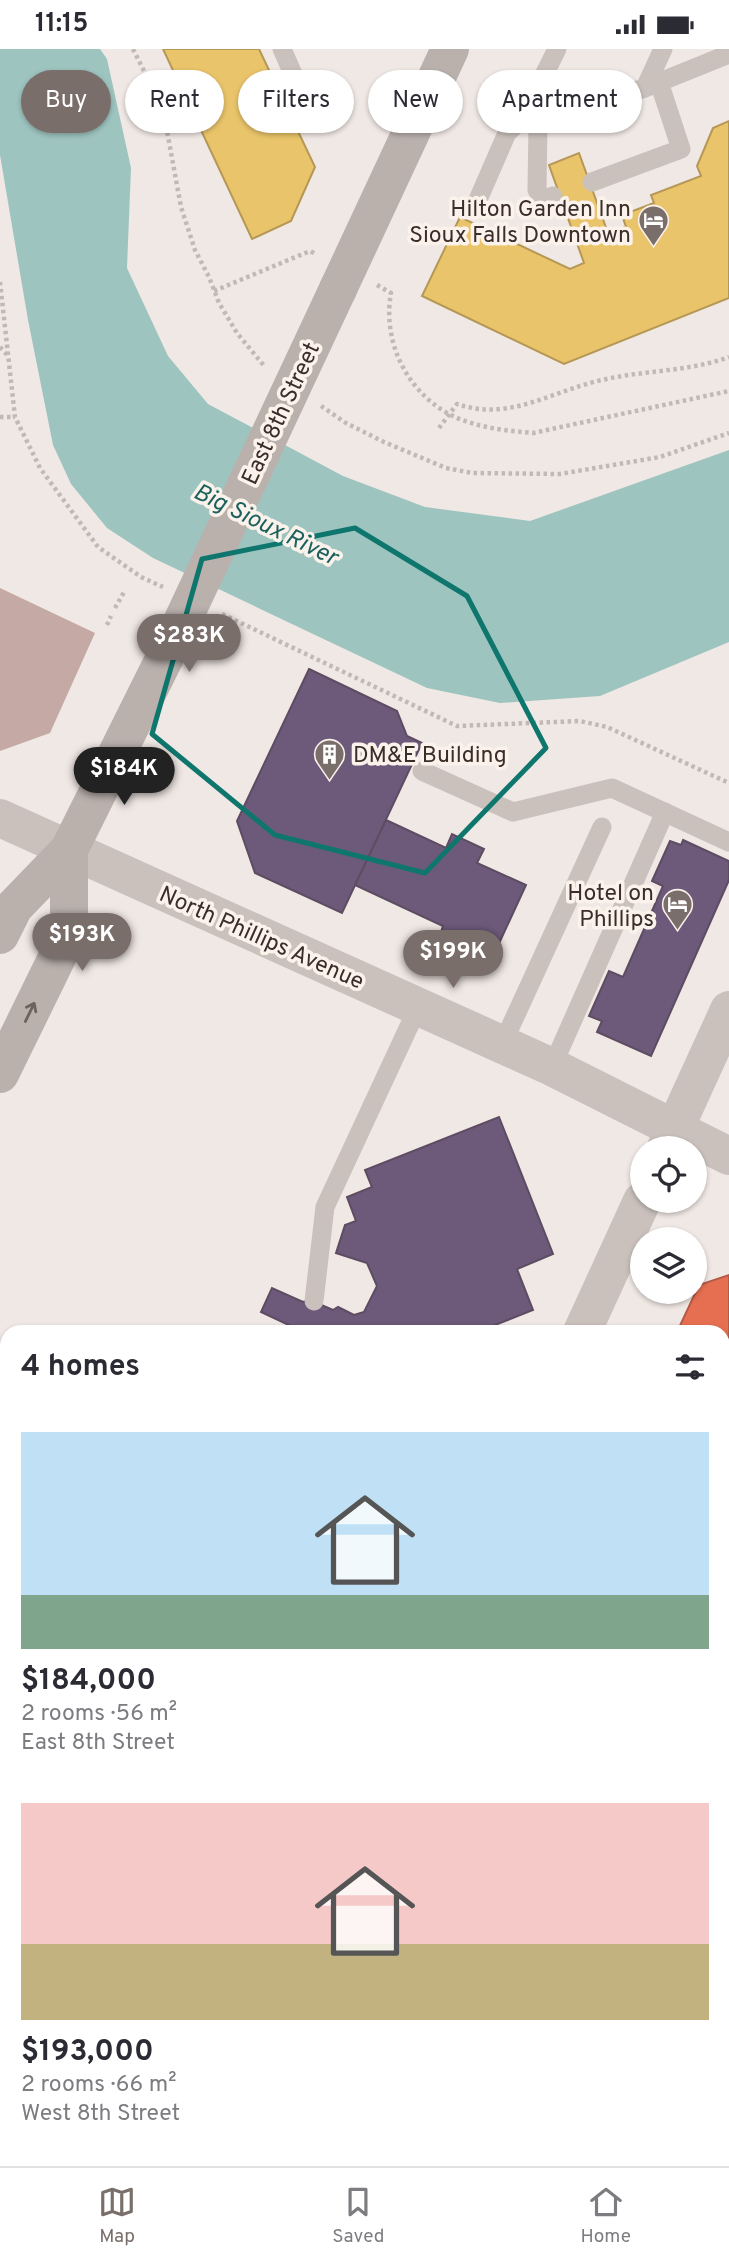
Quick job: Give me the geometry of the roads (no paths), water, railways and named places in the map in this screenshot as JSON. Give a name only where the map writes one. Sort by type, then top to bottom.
[{"type":"main road","name":"East 8th Street","points":[[69,850],[173,641],[450,49]]},
{"type":"main road","points":[[0,935],[14,907],[69,850]]},
{"type":"main road","points":[[0,1074],[69,933],[69,850]]},
{"type":"street","name":"North Phillips Avenue","points":[[0,818],[552,1067],[668,1136]]},
{"type":"street","points":[[672,1136],[729,1010]]},
{"type":"street","name":"North Phillips Avenue","points":[[707,1149],[729,1156]]},
{"type":"street","points":[[585,1325],[637,1213]]},
{"type":"lane","points":[[282,49],[291,70]]},
{"type":"lane","points":[[546,70],[557,49]]},
{"type":"lane","points":[[592,181],[681,149],[652,85],[663,49]]},
{"type":"lane","points":[[642,88],[729,54]]},
{"type":"lane","points":[[477,202],[507,133]]},
{"type":"lane","points":[[538,133],[537,190],[541,197],[546,199],[553,196]]},
{"type":"lane","points":[[422,771],[513,811],[612,788],[729,842]]},
{"type":"lane","points":[[552,1067],[666,812]]},
{"type":"lane","points":[[502,1045],[602,827]]},
{"type":"lane","points":[[314,1301],[325,1207],[418,1007]]},
{"type":"water","name":"Big Sioux River","points":[[0,49],[100,49],[107,59],[109,70],[21,70],[21,133],[111,133],[111,77],[131,168],[127,268],[168,356],[208,404],[343,476],[425,507],[530,521],[729,450],[729,642],[600,696],[500,703],[427,688],[153,558],[107,528],[71,484],[53,445],[28,320],[0,155]]},
{"type":"place","name":"Hilton Garden Inn Sioux Falls Downtown","points":[[654,248]]},
{"type":"place","name":"DM&E Building","points":[[330,781]]},
{"type":"place","name":"Hotel on Phillips","points":[[677,932]]}]
